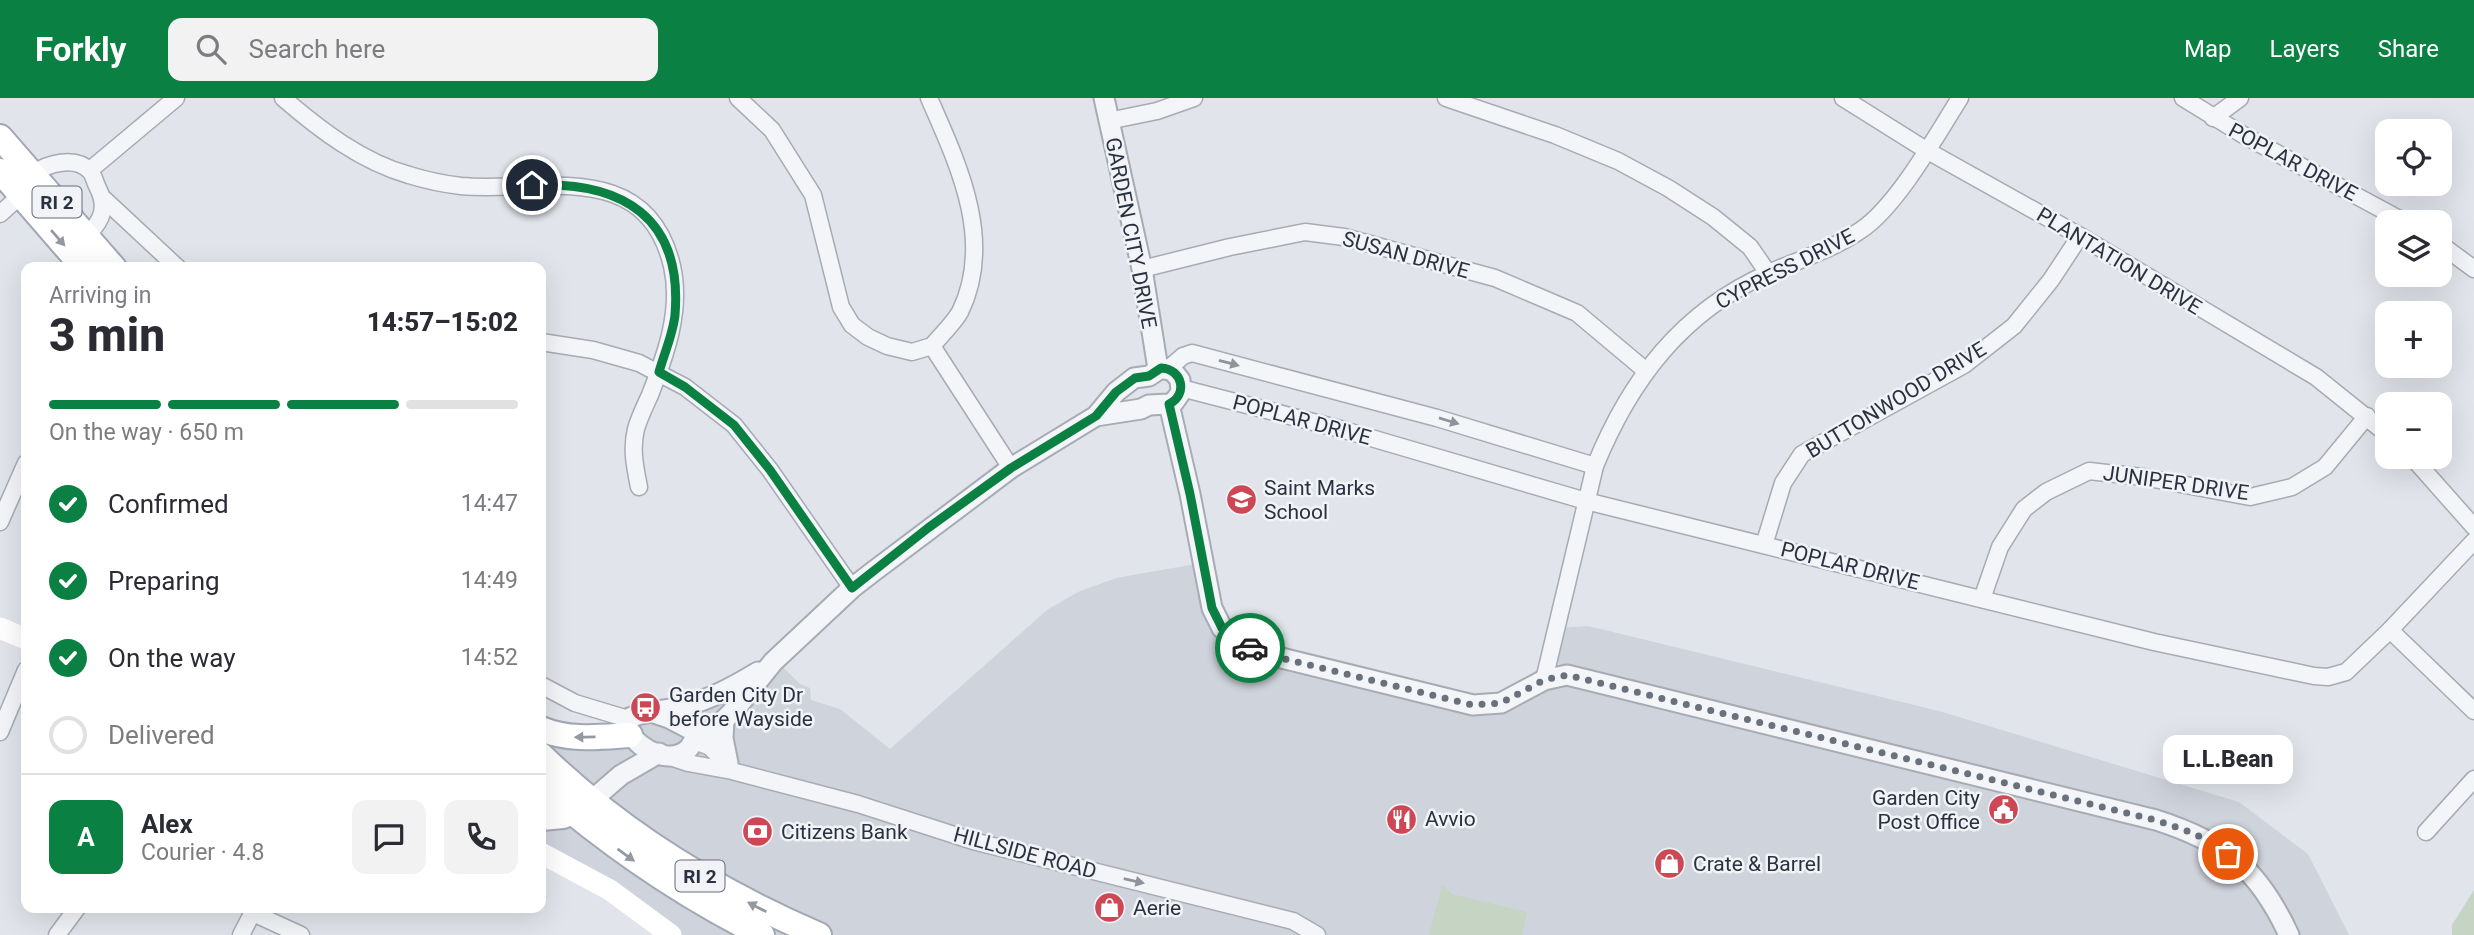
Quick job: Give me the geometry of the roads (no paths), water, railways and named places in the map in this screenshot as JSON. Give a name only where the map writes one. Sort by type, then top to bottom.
[{"type":"main road","name":"RI 2","points":[[0,137],[27,185],[80,262]]},
{"type":"main road","name":"RI 2","points":[[0,172],[27,185],[87,236],[109,262]]},
{"type":"main road","points":[[0,628],[21,637]]},
{"type":"main road","points":[[546,731],[576,738],[629,727]]},
{"type":"main road","name":"RI 2","points":[[546,761],[629,858],[664,881],[762,935]]},
{"type":"main road","name":"RI 2","points":[[546,788],[621,822],[695,873],[759,908],[819,935]]},
{"type":"main road","points":[[546,818],[582,806]]},
{"type":"main road","points":[[546,856],[610,890],[671,935]]},
{"type":"street","points":[[90,170],[176,98]]},
{"type":"street","points":[[283,98],[331,137],[366,158],[408,175],[460,186],[558,184],[589,187],[610,192],[633,204],[647,218],[661,238],[676,285],[675,318],[659,372],[636,429],[633,460],[639,487]]},
{"type":"street","points":[[738,98],[772,130],[813,195],[841,307],[852,326],[887,346],[912,352],[932,346],[959,314],[970,285],[974,263],[969,201],[951,148],[929,98]]},
{"type":"street","name":"GARDEN CITY DRIVE","points":[[1104,98],[1142,270],[1158,371]]},
{"type":"street","points":[[1108,121],[1157,111],[1194,98]]},
{"type":"street","points":[[1446,98],[1555,135],[1618,161],[1668,188],[1713,217],[1750,247],[1768,273]]},
{"type":"street","name":"PLANTATION DRIVE","points":[[1843,98],[1926,150],[2080,236],[2316,377],[2375,423]]},
{"type":"street","name":"CYPRESS DRIVE","points":[[1544,680],[1595,466],[1625,403],[1645,370],[1674,338],[1723,296],[1768,273],[1827,250],[1863,229],[1891,201],[1960,98]]},
{"type":"street","name":"POPLAR DRIVE","points":[[2183,98],[2213,118],[2383,210]]},
{"type":"street","points":[[2213,118],[2240,98]]},
{"type":"street","points":[[0,214],[48,164],[62,162],[78,165],[90,170],[104,199],[172,262]]},
{"type":"street","points":[[87,236],[98,223],[104,199]]},
{"type":"street","name":"SUSAN DRIVE","points":[[1142,270],[1230,247],[1305,232],[1344,237],[1494,278],[1577,313],[1645,370]]},
{"type":"street","name":"BUTTONWOOD DRIVE","points":[[1764,545],[1783,483],[1801,454],[1964,365],[2004,334],[2014,326],[2051,280],[2080,236]]},
{"type":"street","points":[[2452,252],[2474,268]]},
{"type":"street","points":[[546,343],[593,350],[639,363],[685,387],[734,425],[770,470],[852,588]]},
{"type":"street","points":[[932,346],[1011,468]]},
{"type":"street","name":"POPLAR DRIVE","points":[[1158,371],[1192,353],[1437,418],[1595,466]]},
{"type":"street","points":[[695,739],[712,732],[774,662],[852,588],[928,528],[1011,468],[1096,416],[1116,392],[1135,378],[1158,371]]},
{"type":"street","name":"GARDEN CITY DRIVE","points":[[1158,371],[1177,375],[1181,388]]},
{"type":"street","name":"GARDEN CITY DRIVE","points":[[1158,371],[1144,385],[1147,397],[1163,404]]},
{"type":"street","points":[[1096,416],[1163,404],[1178,398],[1181,388]]},
{"type":"street","name":"POPLAR DRIVE","points":[[1181,388],[1344,430],[1586,501],[2154,642],[2314,676],[2328,677],[2346,672],[2390,630],[2474,541]]},
{"type":"street","points":[[1163,404],[1204,563],[1212,608],[1222,628],[1236,641],[1261,653],[1473,705],[1501,703],[1544,680],[1567,675],[2155,820],[2192,832],[2217,845],[2251,873],[2280,914],[2289,935]]},
{"type":"street","name":"JUNIPER DRIVE","points":[[1982,599],[2000,547],[2024,509],[2046,492],[2089,471],[2143,477],[2250,497],[2292,487],[2325,467],[2367,416]]},
{"type":"street","points":[[2423,469],[2474,527]]},
{"type":"street","points":[[0,522],[21,474]]},
{"type":"street","points":[[2390,630],[2474,710]]},
{"type":"street","points":[[629,727],[639,714],[654,713],[715,696],[774,662]]},
{"type":"street","points":[[0,732],[21,682]]},
{"type":"street","points":[[546,688],[629,727],[640,745],[664,755]]},
{"type":"street","points":[[582,806],[621,775],[664,755],[690,748],[695,739],[694,731],[654,713]]},
{"type":"street","points":[[724,720],[723,737],[730,767]]},
{"type":"street","name":"HILLSIDE ROAD","points":[[695,739],[710,747],[730,767]]},
{"type":"street","name":"HILLSIDE ROAD","points":[[664,755],[701,766],[730,767],[902,817],[973,841],[1293,921],[1317,935]]},
{"type":"street","points":[[2426,832],[2474,779]]},
{"type":"street","points":[[57,935],[73,913]]},
{"type":"street","points":[[242,935],[253,913]]},
{"type":"street","points":[[258,913],[301,935]]},
{"type":"place","name":"Saint Marks School","points":[[1241,500]]},
{"type":"place","name":"Garden City Dr before Wayside","points":[[646,707]]},
{"type":"place","name":"Garden City Post Office","points":[[2003,810]]},
{"type":"place","name":"Avvio","points":[[1402,819]]},
{"type":"place","name":"Citizens Bank","points":[[758,832]]},
{"type":"place","name":"L.L.Bean","points":[[2228,854]]},
{"type":"place","name":"Crate & Barrel","points":[[1670,864]]},
{"type":"place","name":"Aerie","points":[[1110,908]]}]
